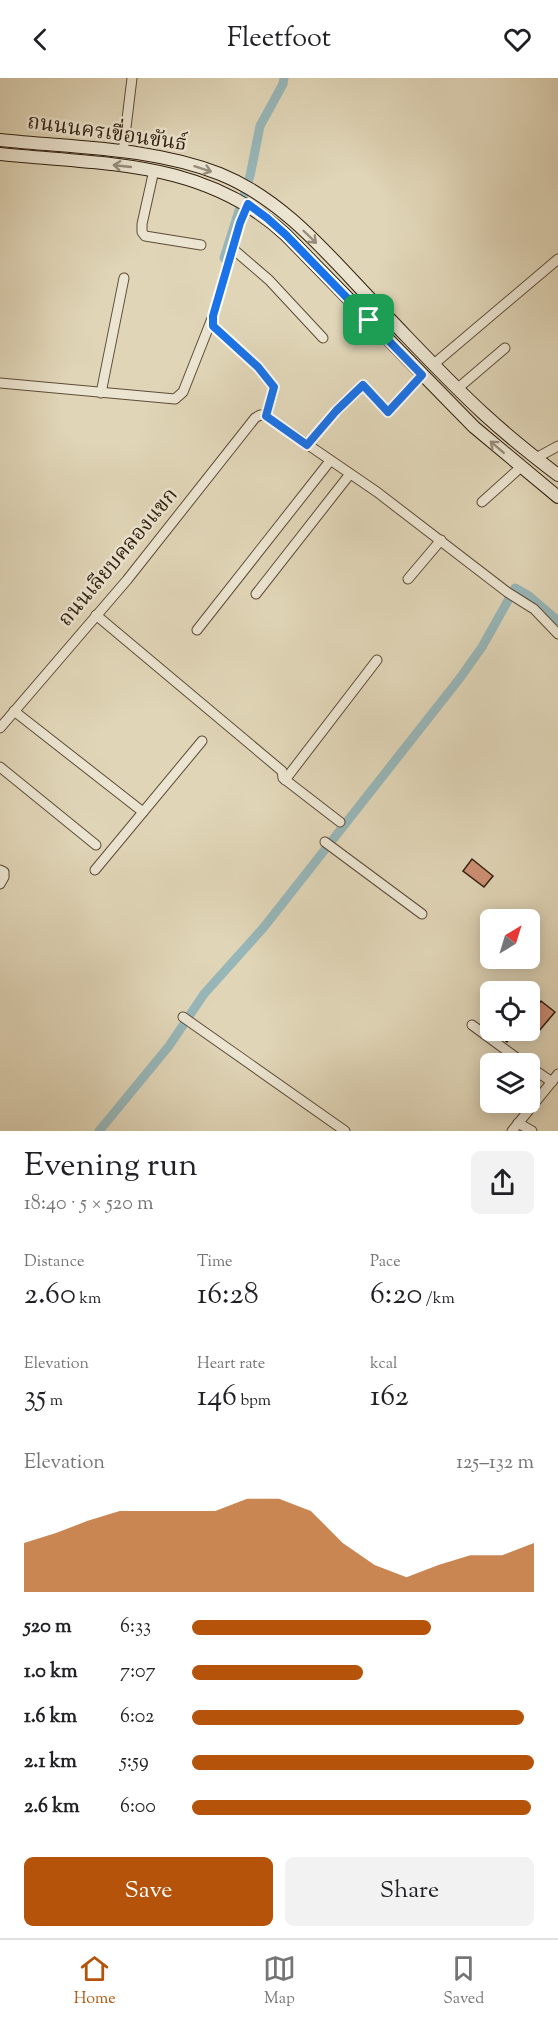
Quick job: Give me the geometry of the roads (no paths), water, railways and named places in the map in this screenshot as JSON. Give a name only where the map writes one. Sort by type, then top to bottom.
[{"type":"main road","name":"ถนนนครเขื่อนขันธ์","points":[[0,140],[165,158],[219,174],[266,199],[304,232],[484,414],[558,475]]},
{"type":"main road","points":[[21,156],[22,142]]},
{"type":"main road","name":"ถนนนครเขื่อนขันธ์","points":[[0,154],[154,170],[214,187],[261,213],[286,235],[474,427],[558,497]]},
{"type":"main road","points":[[369,320],[380,309]]},
{"type":"street","points":[[123,152],[132,78]]},
{"type":"street","points":[[154,170],[142,232],[145,236],[201,245]]},
{"type":"street","points":[[0,383],[176,399],[183,392],[213,316],[233,249],[243,202]]},
{"type":"street","points":[[233,249],[269,280],[323,338]]},
{"type":"street","points":[[434,364],[558,259]]},
{"type":"street","points":[[101,393],[124,278]]},
{"type":"street","points":[[213,316],[215,329],[258,367],[274,387],[266,416],[350,474],[441,540],[507,592],[534,609],[558,634]]},
{"type":"street","points":[[457,388],[505,348]]},
{"type":"street","points":[[307,445],[336,411],[363,385],[388,412],[422,375]]},
{"type":"street","name":"ถนนเลียบคลองแขก","points":[[0,728],[127,580],[255,418],[260,415],[266,416]]},
{"type":"street","points":[[536,458],[558,446]]},
{"type":"street","points":[[197,630],[330,461]]},
{"type":"street","points":[[482,502],[522,468]]},
{"type":"street","points":[[256,594],[350,474]]},
{"type":"street","points":[[408,579],[441,540]]},
{"type":"street","points":[[96,615],[282,771],[285,780],[340,822]]},
{"type":"street","points":[[285,780],[377,660]]},
{"type":"street","points":[[14,711],[143,812]]},
{"type":"street","points":[[95,870],[202,741]]},
{"type":"street","points":[[0,767],[96,845]]},
{"type":"street","points":[[328,844],[422,914]]},
{"type":"street","points":[[0,870],[4,877],[0,884]]},
{"type":"street","points":[[186,1019],[345,1131]]},
{"type":"street","points":[[472,1025],[510,1053]]},
{"type":"street","points":[[532,1131],[515,1127],[555,1078],[540,1071]]},
{"type":"waterway","points":[[224,258],[250,176],[260,126],[284,78]]},
{"type":"waterway","points":[[99,1131],[169,1046],[204,994],[264,927],[460,678],[482,647],[515,588],[529,596],[558,621]]}]
